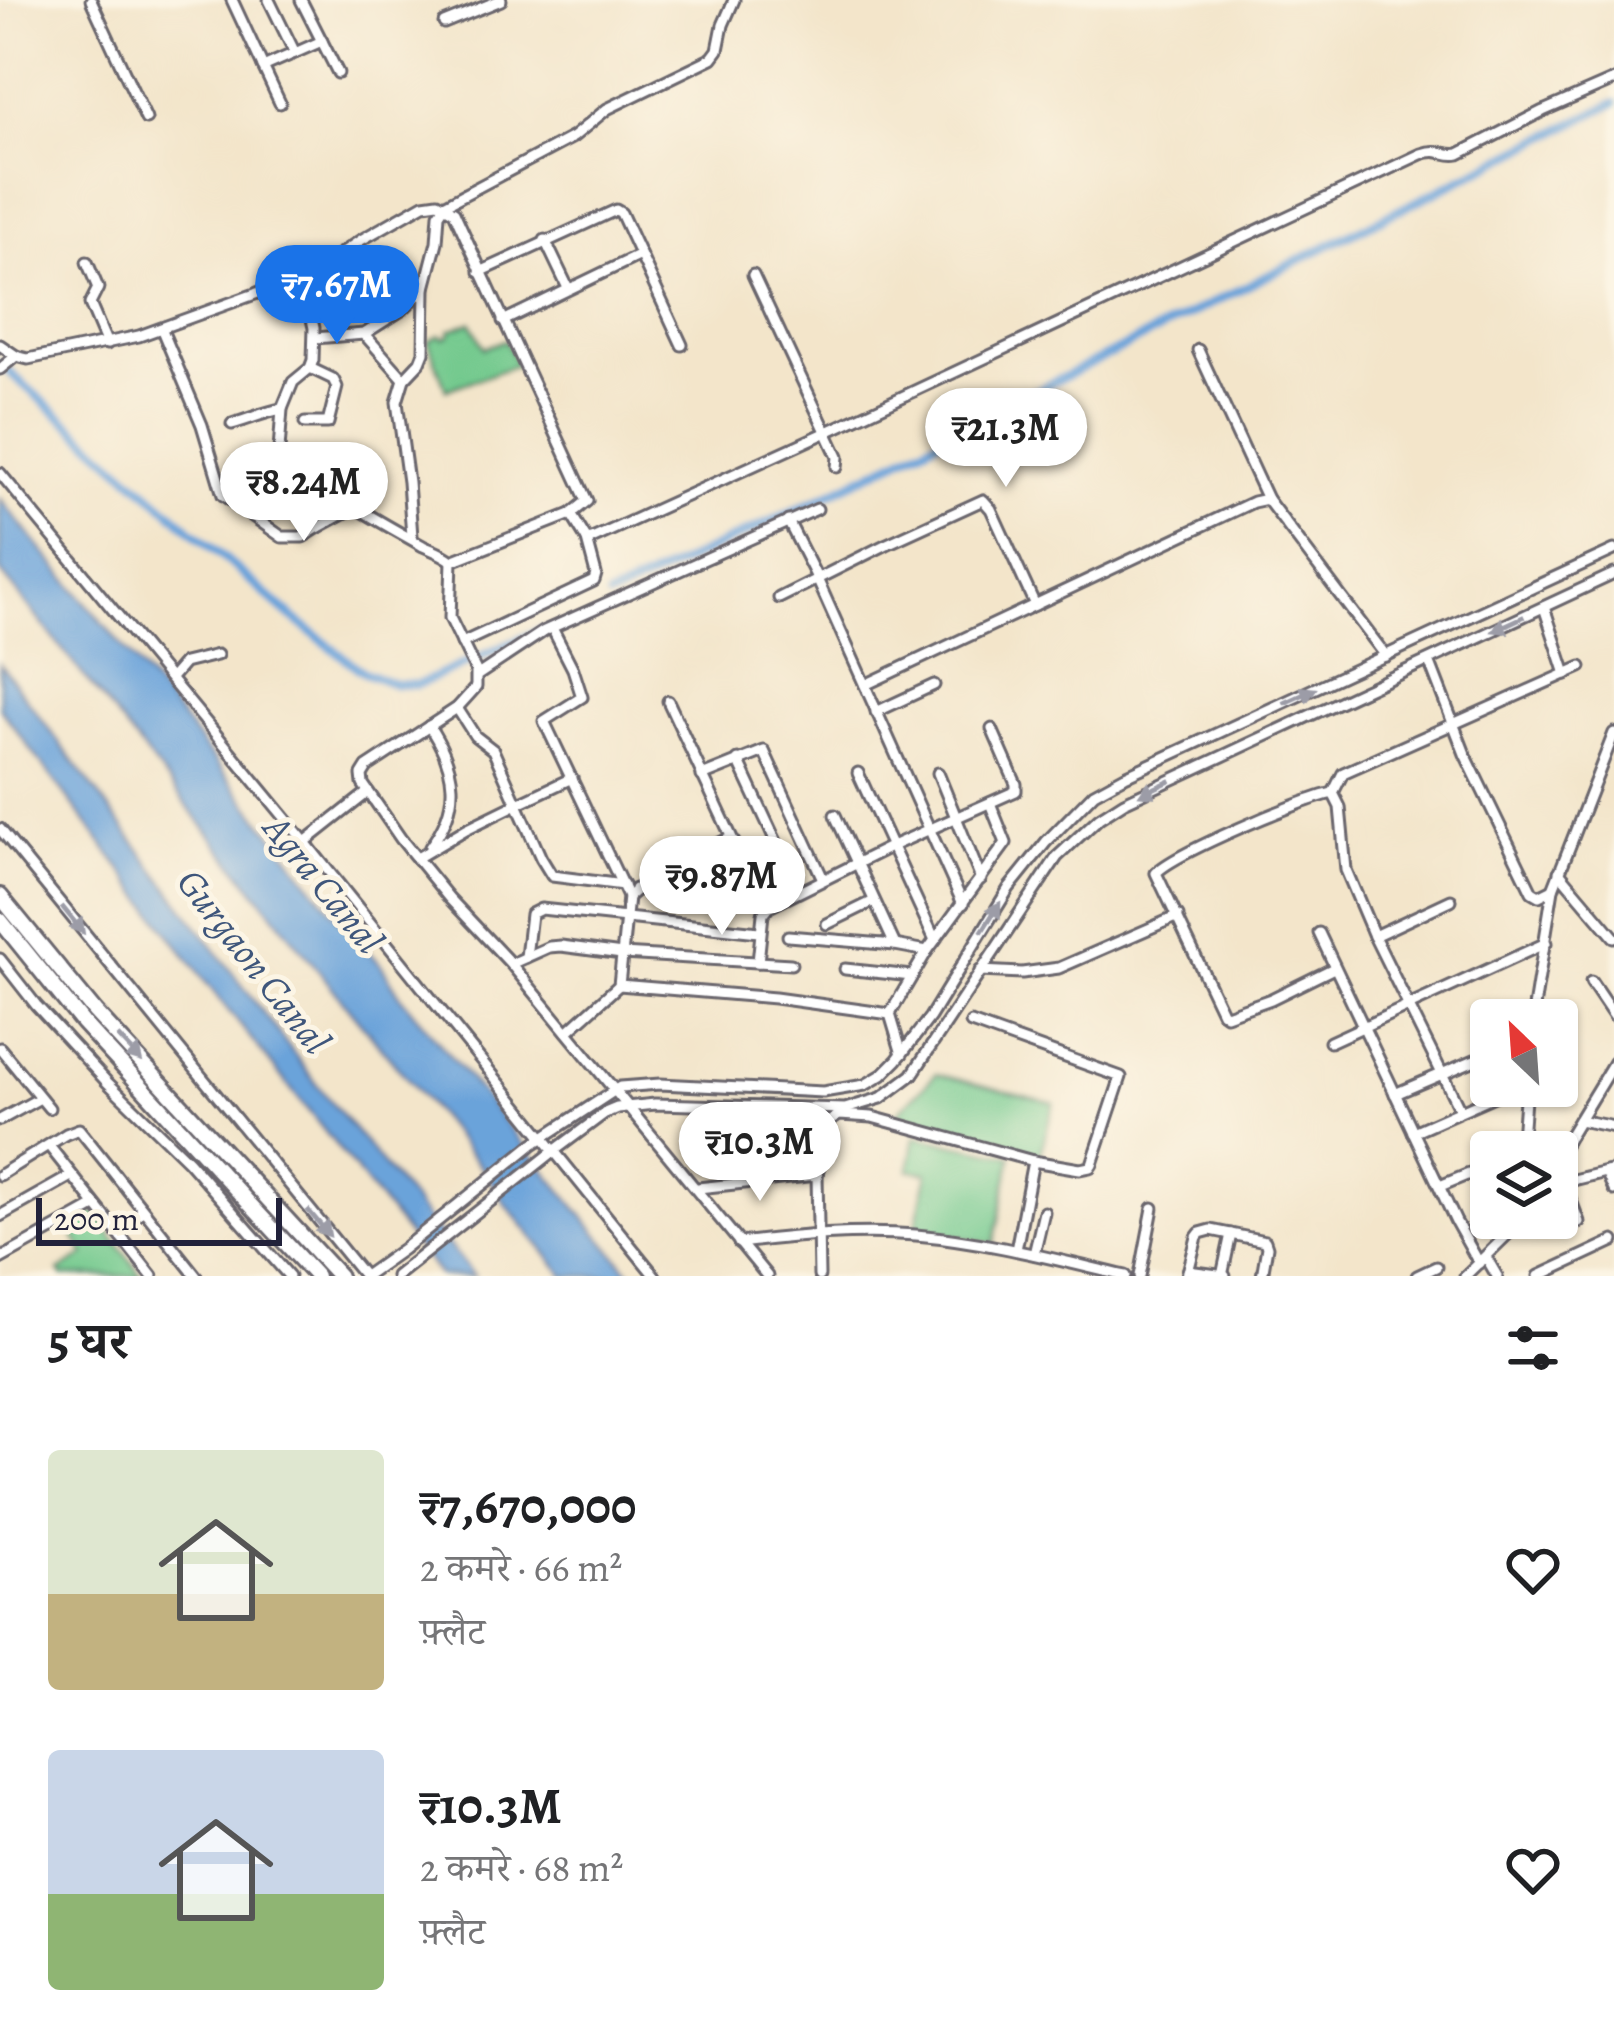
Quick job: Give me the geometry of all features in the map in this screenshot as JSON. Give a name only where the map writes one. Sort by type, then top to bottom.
[{"type":"highway","points":[[0,896],[95,1012],[339,1276]]},
{"type":"highway","points":[[0,920],[83,1023],[311,1271]]},
{"type":"street","points":[[91,0],[146,118]]},
{"type":"street","points":[[232,0],[280,103]]},
{"type":"street","points":[[268,0],[295,53]]},
{"type":"street","points":[[302,0],[338,73]]},
{"type":"street","points":[[444,23],[501,0]]},
{"type":"street","points":[[412,536],[397,402],[404,379],[424,352],[425,288],[439,214],[446,204],[573,137],[607,109],[712,58],[734,0]]},
{"type":"street","points":[[263,67],[322,41]]},
{"type":"street","points":[[587,540],[827,433],[1421,154],[1438,150],[1456,155],[1614,80]]},
{"type":"street","points":[[0,345],[7,363],[161,329],[302,275],[416,207],[446,204],[586,497],[586,504],[571,514],[452,561]]},
{"type":"street","points":[[480,272],[616,210],[682,345]]},
{"type":"street","points":[[545,240],[568,288]]},
{"type":"street","points":[[503,321],[640,255]]},
{"type":"street","points":[[87,262],[98,288],[90,304],[106,344]]},
{"type":"street","points":[[302,275],[315,338],[310,368],[293,382],[282,409],[278,464],[280,477],[319,527]]},
{"type":"street","points":[[754,275],[838,457],[837,467]]},
{"type":"street","points":[[315,338],[364,334],[403,310],[425,288]]},
{"type":"street","points":[[161,329],[202,425],[220,489],[232,502],[282,536],[303,537],[355,508],[452,561]]},
{"type":"street","points":[[364,334],[404,379]]},
{"type":"street","points":[[1198,350],[1267,499],[1386,656]]},
{"type":"street","points":[[304,423],[328,423],[337,387],[333,379],[310,368]]},
{"type":"street","points":[[232,424],[282,409]]},
{"type":"street","points":[[0,473],[305,842],[538,1141],[554,1151],[656,1276]]},
{"type":"street","points":[[232,502],[254,486],[280,477]]},
{"type":"street","points":[[865,685],[1267,499]]},
{"type":"street","points":[[779,598],[983,500],[1035,604]]},
{"type":"street","points":[[477,673],[552,628],[817,508]]},
{"type":"street","points":[[462,643],[594,581],[587,540],[571,514]]},
{"type":"street","points":[[788,521],[963,904]]},
{"type":"street","points":[[0,829],[364,1276],[538,1141],[614,1090],[661,1084],[824,1092],[865,1085],[902,1054],[1009,888],[1094,793],[1614,550]]},
{"type":"street","points":[[452,561],[450,618],[477,673],[474,692],[367,767],[362,775],[367,793],[421,856],[449,898],[511,964],[767,1276]]},
{"type":"street","points":[[396,1276],[605,1113],[629,1105],[829,1109],[881,1097],[912,1075],[1057,857],[1099,818],[1124,802],[1614,574]]},
{"type":"street","points":[[1544,607],[1566,674]]},
{"type":"street","points":[[552,628],[582,694],[577,702],[544,721],[623,885],[632,893],[726,896]]},
{"type":"street","points":[[171,678],[182,664],[217,655]]},
{"type":"street","points":[[1430,661],[1480,788],[1532,892],[1538,896],[1553,890]]},
{"type":"street","points":[[1334,968],[1226,1015],[1157,877],[1158,869],[1244,827],[1333,793],[1343,773],[1581,667]]},
{"type":"street","points":[[876,712],[934,685]]},
{"type":"street","points":[[668,701],[765,909],[758,962]]},
{"type":"street","points":[[457,708],[475,736],[493,750],[552,876],[623,885]]},
{"type":"street","points":[[421,856],[446,825],[453,797],[450,766],[429,726]]},
{"type":"street","points":[[765,909],[1017,789],[992,729]]},
{"type":"street","points":[[1536,999],[1553,890],[1614,733]]},
{"type":"street","points":[[702,776],[760,751],[767,755],[823,880]]},
{"type":"street","points":[[739,760],[799,891]]},
{"type":"street","points":[[858,773],[935,940]]},
{"type":"street","points":[[938,773],[981,880]]},
{"type":"street","points":[[421,856],[572,778]]},
{"type":"street","points":[[305,842],[367,793]]},
{"type":"street","points":[[1333,793],[1340,807],[1346,871],[1460,1110]]},
{"type":"street","points":[[902,1054],[890,1015],[927,951],[1006,843],[990,803]]},
{"type":"street","points":[[835,815],[895,945]]},
{"type":"street","points":[[567,1032],[619,986],[632,893],[651,877],[730,838]]},
{"type":"street","points":[[1559,872],[1614,938]]},
{"type":"street","points":[[1374,936],[1451,900]]},
{"type":"street","points":[[827,923],[874,901]]},
{"type":"street","points":[[526,957],[528,926],[536,910],[760,932]]},
{"type":"street","points":[[980,971],[1059,968],[1178,916]]},
{"type":"street","points":[[1319,933],[1440,1186],[1497,1276]]},
{"type":"street","points":[[788,935],[927,951]]},
{"type":"street","points":[[1330,1042],[1546,943]]},
{"type":"street","points":[[511,964],[561,946],[791,964]]},
{"type":"street","points":[[0,959],[65,1036],[188,1161],[289,1276]]},
{"type":"street","points":[[845,969],[912,976]]},
{"type":"street","points":[[1591,982],[1614,1016]]},
{"type":"street","points":[[619,986],[776,998],[890,1015]]},
{"type":"street","points":[[819,1276],[817,1174],[826,1128],[839,1114],[872,1117],[1033,1161],[1090,1168],[1121,1077],[970,1023]]},
{"type":"street","points":[[0,1048],[49,1108]]},
{"type":"street","points":[[1394,1094],[1470,1062]]},
{"type":"street","points":[[1572,1131],[1610,1077],[1614,1062]]},
{"type":"street","points":[[2,1116],[40,1098]]},
{"type":"street","points":[[1413,1132],[1470,1106]]},
{"type":"street","points":[[1579,1120],[1614,1127]]},
{"type":"street","points":[[57,1123],[67,1134]]},
{"type":"street","points":[[0,1175],[79,1130],[196,1276]]},
{"type":"street","points":[[49,1146],[152,1276]]},
{"type":"street","points":[[1016,1250],[1033,1161]]},
{"type":"street","points":[[1578,1179],[1610,1171],[1614,1190]]},
{"type":"street","points":[[698,1188],[817,1174]]},
{"type":"street","points":[[1440,1186],[1470,1174]]},
{"type":"street","points":[[0,1214],[71,1176]]},
{"type":"street","points":[[0,1259],[95,1207]]},
{"type":"street","points":[[1140,1276],[1153,1208]]},
{"type":"street","points":[[118,1233],[143,1210]]},
{"type":"street","points":[[1034,1254],[1043,1212]]},
{"type":"street","points":[[1231,1234],[1224,1276],[1188,1273],[1200,1233],[1211,1230],[1231,1234],[1264,1241],[1262,1276]]},
{"type":"street","points":[[739,1243],[817,1234],[914,1234],[1016,1250],[1126,1276]]},
{"type":"street","points":[[1466,1276],[1502,1239]]},
{"type":"street","points":[[1539,1276],[1610,1242],[1614,1259]]},
{"type":"street","points":[[1564,1264],[1570,1276]]},
{"type":"street","points":[[1417,1276],[1436,1267]]},
{"type":"green space","points":[[471,322],[484,348],[505,340],[517,365],[446,390],[428,341]]},
{"type":"green space","points":[[936,1074],[1054,1103],[1040,1155],[896,1114]]},
{"type":"green space","points":[[915,1136],[1012,1156],[994,1244],[915,1229],[928,1173],[909,1170]]},
{"type":"green space","points":[[94,1212],[142,1276],[62,1276],[59,1271],[85,1255],[68,1226]]},
{"type":"water","points":[[0,499],[166,699],[347,930],[380,963],[401,997],[633,1276],[565,1276],[504,1202],[485,1172],[0,571]]},
{"type":"water","points":[[0,664],[319,1087],[474,1276],[440,1276],[209,986],[0,708]]},
{"type":"waterway","points":[[609,597],[827,495],[1614,103]]},
{"type":"waterway","points":[[0,364],[292,617],[363,672],[394,684],[417,685],[540,630]]},
{"type":"water label","name":"Agra Canal","points":[[324,884]]},
{"type":"water label","name":"Gurgaon Canal","points":[[254,961]]}]
